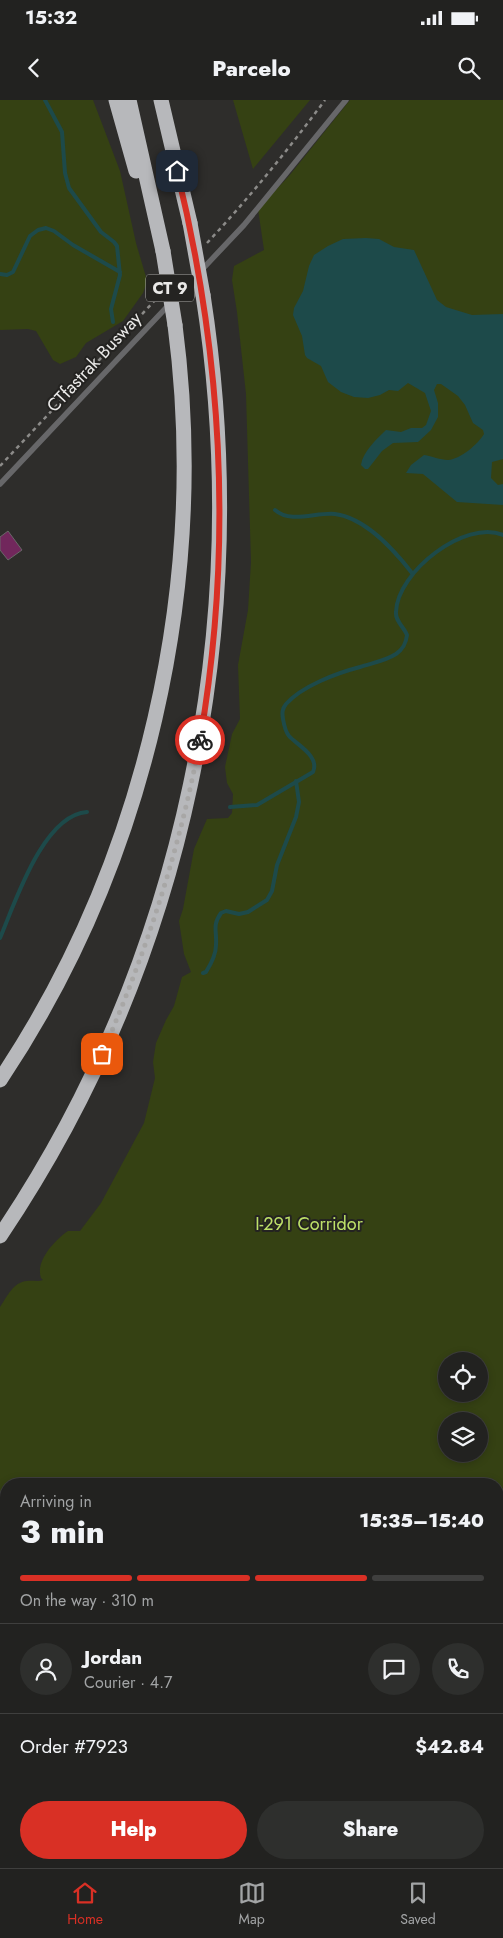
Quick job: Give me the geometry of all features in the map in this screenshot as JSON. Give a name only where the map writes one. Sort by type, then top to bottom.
[{"type":"highway","points":[[116,100],[138,177],[153,204]]},
{"type":"highway","name":"CT 9","points":[[0,1080],[46,1004],[90,915],[127,815],[154,722],[174,613],[183,520],[183,418],[175,325],[164,251],[128,100]]},
{"type":"highway","name":"CT 9","points":[[0,1236],[32,1186],[64,1130],[109,1038],[132,982],[156,914],[188,797],[210,675],[219,547],[217,418],[211,350],[203,295],[190,223],[160,100]]},
{"type":"lane","name":"CTfastrak Busway","points":[[0,484],[244,225],[346,100]]},
{"type":"green space","points":[[0,100],[93,100],[120,171],[136,243],[146,277],[143,293],[123,321],[86,343],[76,357],[60,364],[53,360],[36,331],[28,329],[0,330]]},
{"type":"green space","points":[[233,100],[310,100],[253,169]]},
{"type":"green space","name":"I-291 Corridor","points":[[350,100],[503,100],[503,1478],[0,1478],[0,1307],[18,1284],[27,1281],[43,1280],[40,1271],[43,1258],[57,1240],[68,1231],[80,1231],[101,1203],[144,1123],[155,1078],[153,1062],[156,1043],[174,1006],[182,977],[191,972],[184,954],[179,921],[194,849],[207,819],[228,818],[232,813],[233,794],[227,783],[225,767],[232,734],[240,719],[238,665],[248,610],[251,562],[246,394],[232,280],[234,266],[264,250],[258,209],[289,176]]},
{"type":"water","points":[[343,239],[379,239],[394,247],[414,250],[437,300],[446,307],[472,315],[503,314],[503,459],[492,462],[491,478],[498,485],[503,484],[503,505],[457,502],[423,474],[406,473],[411,465],[424,455],[448,460],[464,454],[484,434],[483,430],[473,423],[465,405],[458,396],[441,384],[437,384],[434,390],[438,403],[438,417],[431,430],[418,442],[393,443],[382,451],[368,469],[361,465],[367,450],[386,430],[401,432],[411,428],[422,428],[426,425],[431,411],[425,393],[408,383],[398,391],[389,390],[368,398],[354,397],[341,392],[328,382],[321,366],[305,355],[302,336],[293,315],[294,308],[303,291],[309,266],[314,255]]},
{"type":"building","points":[[8,531],[22,550],[8,560],[0,550],[0,537]]},
{"type":"waterway","points":[[45,100],[62,132],[65,173],[69,188],[101,232],[117,246],[120,275],[111,309],[113,322]]},
{"type":"waterway","points":[[0,274],[7,275],[13,272],[30,236],[38,230],[46,228],[54,231],[73,245],[120,272]]},
{"type":"waterway","points":[[275,510],[281,514],[296,517],[335,514],[358,522],[388,545],[412,573]]},
{"type":"waterway","points":[[230,807],[257,805],[313,772],[314,766],[311,756],[289,736],[284,726],[283,711],[286,704],[301,691],[320,681],[378,662],[401,650],[407,635],[396,615],[399,597],[408,581],[420,566],[436,552],[470,535],[488,532],[503,535]]},
{"type":"waterway","points":[[203,973],[206,972],[214,955],[216,948],[216,925],[221,913],[226,911],[239,914],[248,912],[267,900],[272,891],[277,865],[296,817],[299,802],[296,781]]},
{"type":"waterway","points":[[0,938],[23,884],[44,844],[57,828],[71,817],[87,812]]},
{"type":"way so far","points":[[102,1054],[132,982],[156,914],[182,821],[200,740]]},
{"type":"route","points":[[177,171],[202,284],[215,384],[218,441],[220,521],[217,587],[212,655],[200,740]]}]
